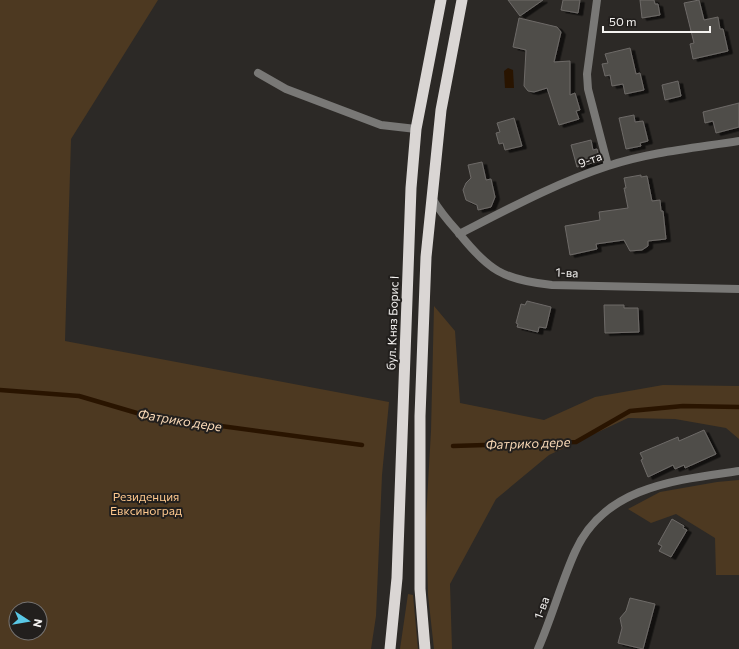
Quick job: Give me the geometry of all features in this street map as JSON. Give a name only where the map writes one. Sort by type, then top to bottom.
[{"type":"highway","name":"бул. Княз Борис I","points":[[390,649],[397,570],[408,275],[416,129],[441,0]]},
{"type":"highway","points":[[425,649],[420,590],[420,416],[422,325],[431,196],[440,110],[462,0]]},
{"type":"street","points":[[597,0],[587,74],[588,89],[608,166]]},
{"type":"street","points":[[258,73],[286,89],[381,125],[416,129]]},
{"type":"street","name":"9-та","points":[[459,234],[541,192],[608,166],[656,154],[739,141]]},
{"type":"street","name":"1-ва","points":[[431,196],[438,209],[485,263],[497,271],[526,282],[552,285],[739,289]]},
{"type":"street","name":"1-ва","points":[[538,649],[550,623],[575,551],[590,528],[615,503],[643,490],[682,480],[739,471]]},
{"type":"green space","name":"Резиденция Евксиноград","points":[[0,0],[158,0],[71,139],[65,341],[389,402],[382,475],[376,616],[371,649],[0,649]]},
{"type":"green space","points":[[434,306],[455,331],[460,403],[544,420],[595,397],[663,385],[739,386],[739,439],[726,428],[675,419],[628,418],[549,455],[496,499],[450,584],[452,649],[434,649],[428,595],[426,519],[431,431]]},
{"type":"green space","points":[[739,480],[739,575],[716,575],[715,538],[676,514],[651,523],[628,509],[660,492],[717,482]]},
{"type":"green space","points":[[408,594],[413,595],[418,649],[400,649]]},
{"type":"shaded area","points":[[508,68],[513,70],[514,88],[505,88],[504,71]]},
{"type":"building","points":[[508,0],[543,0],[520,16]]},
{"type":"building","points":[[563,0],[580,0],[578,13],[561,10]]},
{"type":"building","points":[[640,0],[654,0],[655,4],[658,4],[660,15],[642,18]]},
{"type":"building","points":[[699,0],[704,20],[718,17],[720,29],[723,29],[728,51],[693,59],[690,44],[694,43],[684,3]]},
{"type":"building","points":[[519,18],[557,27],[561,32],[554,62],[570,61],[570,95],[575,93],[580,110],[576,111],[579,119],[559,125],[547,88],[534,92],[528,91],[524,86],[526,50],[513,47]]},
{"type":"building","points":[[630,48],[636,74],[640,73],[644,90],[625,94],[623,84],[612,86],[610,75],[605,76],[602,64],[608,63],[605,54]]},
{"type":"building","points":[[678,81],[681,96],[665,100],[662,85]]},
{"type":"building","points":[[739,103],[739,127],[716,133],[713,121],[705,123],[703,112]]},
{"type":"building","points":[[634,115],[635,122],[643,121],[648,141],[640,143],[641,146],[626,149],[619,118]]},
{"type":"building","points":[[514,118],[522,146],[505,150],[503,143],[499,144],[496,133],[500,132],[497,123]]},
{"type":"building","points":[[591,140],[593,150],[597,149],[600,161],[577,167],[571,145]]},
{"type":"building","points":[[482,162],[486,180],[491,179],[495,197],[491,207],[478,210],[477,205],[466,200],[463,190],[466,183],[471,178],[468,165]]},
{"type":"building","points":[[641,175],[641,177],[647,176],[652,201],[660,200],[661,211],[663,211],[666,239],[648,241],[648,246],[642,250],[630,251],[624,240],[596,244],[597,249],[570,255],[565,226],[600,220],[599,212],[628,208],[624,188],[626,188],[624,178]]},
{"type":"building","points":[[527,301],[551,307],[546,328],[539,327],[538,332],[517,327],[518,324],[516,323],[521,304],[525,305]]},
{"type":"building","points":[[604,305],[624,305],[624,308],[638,308],[639,332],[605,333]]},
{"type":"building","points":[[704,430],[716,454],[685,468],[684,465],[675,469],[673,465],[648,477],[641,460],[643,459],[640,453],[678,437],[679,441]]},
{"type":"building","points":[[672,519],[684,526],[683,528],[687,530],[671,557],[659,551],[662,546],[658,544]]},
{"type":"building","points":[[630,598],[655,604],[643,649],[618,643],[622,628],[620,618],[626,611]]},
{"type":"waterway","name":"Фатрико дере","points":[[0,390],[79,396],[147,416],[362,445]]},
{"type":"waterway","name":"Фатрико дере","points":[[453,446],[576,442],[630,411],[683,406],[739,407]]}]
